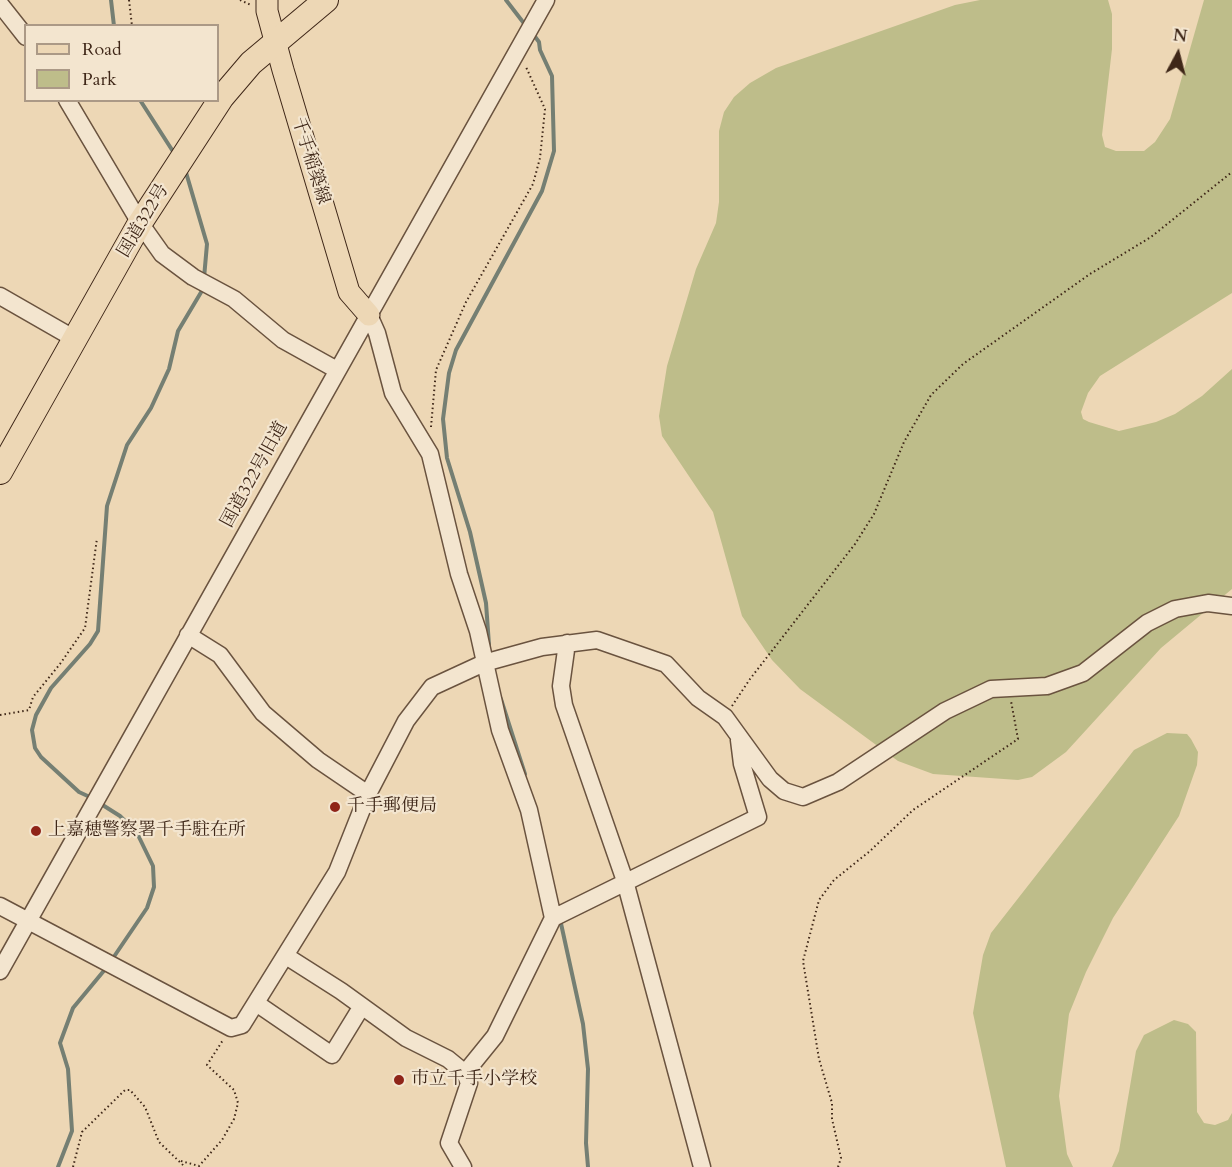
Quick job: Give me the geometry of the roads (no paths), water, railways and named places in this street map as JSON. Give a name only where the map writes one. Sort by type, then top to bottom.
[{"type":"highway","name":"国道322号","points":[[219,102],[251,63],[326,0]]},
{"type":"highway","name":"国道322号","points":[[0,471],[140,223],[219,102]]},
{"type":"main road","name":"千手稲築線","points":[[267,0],[275,41],[349,292],[369,315]]},
{"type":"street","points":[[0,4],[24,34]]},
{"type":"street","name":"国道322号旧道","points":[[0,970],[542,7]]},
{"type":"street","points":[[68,102],[140,223],[162,254],[194,277],[234,299],[283,340],[337,370]]},
{"type":"street","points":[[0,296],[75,339]]},
{"type":"street","points":[[369,315],[377,333],[393,393],[429,454],[459,574],[478,631],[483,663],[500,730],[529,810],[553,918]]},
{"type":"street","points":[[0,906],[231,1028],[242,1025],[337,872],[368,794],[406,721],[420,700],[432,687],[483,663],[542,647],[597,640],[666,664],[698,698],[725,717],[739,740],[770,779],[784,790],[803,798],[838,782],[945,711],[991,689],[1047,686],[1083,673],[1147,623],[1175,609],[1208,603],[1232,606]]},
{"type":"street","points":[[188,635],[220,655],[263,713],[318,760],[368,794]]},
{"type":"street","points":[[567,643],[561,686],[564,705],[625,881],[702,1167]]},
{"type":"street","points":[[465,1073],[495,1036],[553,918],[758,817],[742,764],[739,740]]},
{"type":"street","points":[[286,956],[406,1038],[448,1059],[465,1073],[469,1083],[449,1143],[463,1166]]},
{"type":"street","points":[[256,1003],[332,1055],[362,1006]]},
{"type":"waterway","points":[[111,0],[114,24]]},
{"type":"waterway","points":[[506,0],[526,26]]},
{"type":"waterway","points":[[489,645],[486,603],[470,532],[447,458],[443,419],[449,373],[456,350],[542,191],[554,151],[552,76],[540,50],[539,42],[533,34]]},
{"type":"waterway","points":[[141,102],[174,153]]},
{"type":"waterway","points":[[185,169],[207,244],[204,278]]},
{"type":"waterway","points":[[92,798],[79,792],[41,757],[35,748],[32,730],[36,715],[51,688],[90,644],[98,631],[107,506],[127,445],[151,408],[169,369],[178,331],[203,289]]},
{"type":"waterway","points":[[501,699],[525,774]]},
{"type":"waterway","points":[[101,804],[120,816],[137,833],[153,866],[154,887],[147,908],[111,961]]},
{"type":"waterway","points":[[560,919],[583,1024],[588,1069],[586,1143],[588,1167]]},
{"type":"waterway","points":[[58,1167],[72,1131],[68,1069],[60,1043],[73,1008],[107,967]]},
{"type":"place","name":"千手郵便局","points":[[335,807]]},
{"type":"place","name":"上嘉穂警察署千手駐在所","points":[[36,831]]},
{"type":"place","name":"市立千手小学校","points":[[399,1080]]}]
